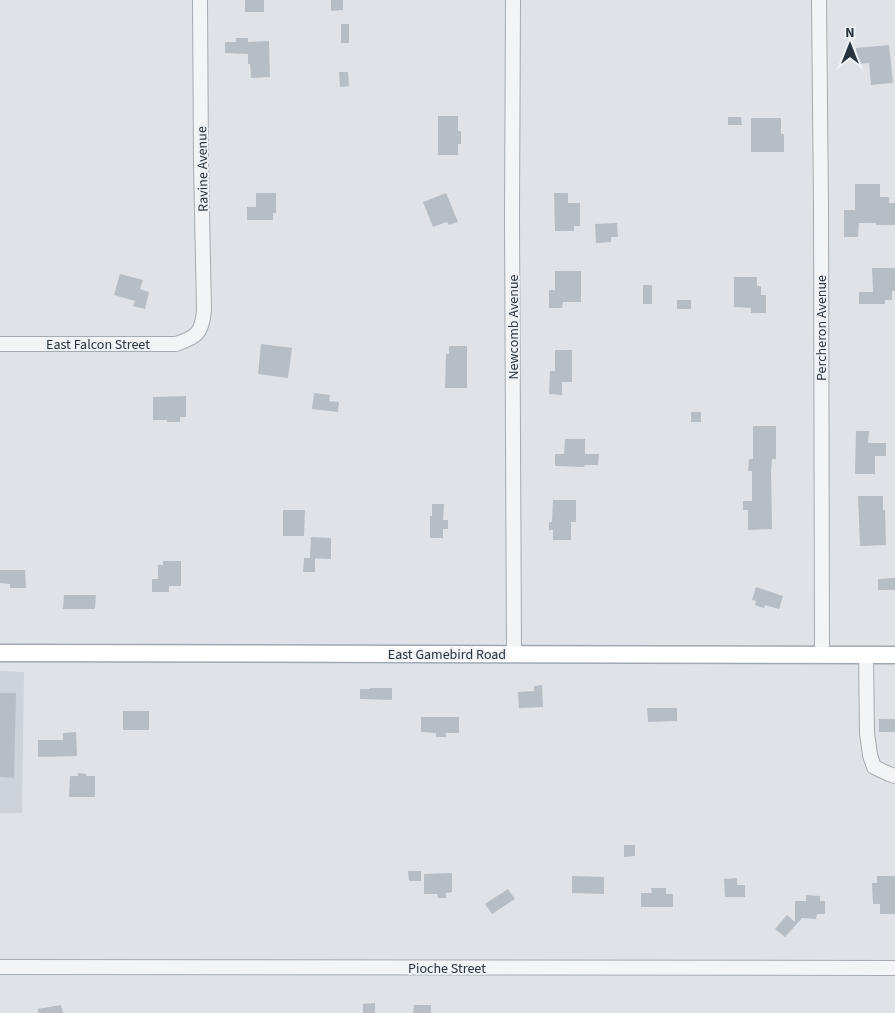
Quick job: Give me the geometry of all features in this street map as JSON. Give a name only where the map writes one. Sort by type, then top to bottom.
[{"type":"main road","name":"East Gamebird Road","points":[[0,653],[895,655]]},
{"type":"street","name":"Ravine Avenue","points":[[195,336],[203,325],[204,310],[200,0]]},
{"type":"street","name":"Newcomb Avenue","points":[[513,0],[514,654]]},
{"type":"street","name":"Percheron Avenue","points":[[819,0],[822,655]]},
{"type":"street","name":"East Falcon Street","points":[[0,344],[176,344],[195,336]]},
{"type":"street","points":[[866,655],[867,733],[870,755],[874,767],[895,776]]},
{"type":"street","name":"Pioche Street","points":[[0,967],[895,968]]},
{"type":"shaded area","points":[[0,671],[24,672],[22,813],[0,813]]},
{"type":"building","points":[[245,0],[264,0],[264,12],[245,12]]},
{"type":"building","points":[[331,0],[343,0],[343,10],[331,11]]},
{"type":"building","points":[[341,24],[349,24],[349,43],[341,43]]},
{"type":"building","points":[[236,38],[248,38],[248,42],[269,41],[270,77],[251,78],[248,54],[225,53],[225,42],[236,42]]},
{"type":"building","points":[[889,45],[893,83],[871,85],[869,63],[858,64],[856,48]]},
{"type":"building","points":[[339,72],[348,72],[349,86],[340,87]]},
{"type":"building","points":[[438,116],[458,116],[458,131],[461,131],[461,144],[458,144],[458,155],[438,155]]},
{"type":"building","points":[[728,117],[741,117],[742,125],[728,125]]},
{"type":"building","points":[[751,118],[781,118],[781,134],[784,134],[784,152],[751,152]]},
{"type":"building","points":[[855,184],[880,184],[880,197],[889,197],[889,203],[895,203],[895,225],[859,223],[858,237],[844,237],[844,210],[855,210]]},
{"type":"building","points":[[256,193],[276,193],[276,213],[273,213],[273,220],[247,220],[247,207],[256,207]]},
{"type":"building","points":[[446,193],[458,222],[449,225],[447,222],[433,227],[423,202]]},
{"type":"building","points":[[554,193],[568,193],[568,203],[580,203],[580,226],[574,226],[574,231],[555,231]]},
{"type":"building","points":[[617,223],[618,237],[611,237],[611,242],[596,243],[595,224]]},
{"type":"building","points":[[872,268],[895,268],[895,291],[892,291],[892,300],[885,300],[885,304],[859,304],[859,292],[873,292]]},
{"type":"building","points":[[555,271],[581,271],[581,302],[563,302],[562,308],[549,308],[549,290],[555,290]]},
{"type":"building","points":[[120,274],[143,280],[140,289],[149,292],[145,309],[133,306],[135,301],[114,295]]},
{"type":"building","points":[[734,277],[757,277],[757,286],[761,286],[761,295],[766,295],[766,313],[751,313],[751,308],[734,307]]},
{"type":"building","points":[[643,285],[652,285],[652,304],[643,304]]},
{"type":"building","points":[[677,300],[691,300],[691,309],[677,309]]},
{"type":"building","points":[[261,344],[292,348],[288,378],[258,374]]},
{"type":"building","points":[[449,346],[467,346],[467,388],[445,388],[446,354],[449,354]]},
{"type":"building","points":[[555,350],[572,350],[572,382],[562,382],[562,395],[549,394],[550,371],[555,371]]},
{"type":"building","points":[[314,393],[330,395],[329,401],[339,402],[338,412],[312,409]]},
{"type":"building","points":[[186,396],[186,417],[180,417],[180,422],[153,420],[153,397]]},
{"type":"building","points":[[691,412],[701,412],[701,422],[691,422]]},
{"type":"building","points":[[753,426],[776,426],[776,459],[772,459],[771,471],[772,529],[748,530],[748,510],[743,510],[743,501],[752,501],[752,471],[748,471],[749,459],[753,459]]},
{"type":"building","points":[[856,431],[869,431],[868,443],[886,443],[886,456],[875,456],[875,474],[855,474]]},
{"type":"building","points":[[565,439],[585,439],[585,454],[599,454],[598,465],[585,465],[584,467],[555,466],[555,454],[564,454]]},
{"type":"building","points":[[858,496],[883,496],[886,545],[860,546]]},
{"type":"building","points":[[553,500],[576,500],[576,522],[571,522],[571,540],[553,540],[553,530],[549,530],[549,522],[552,522]]},
{"type":"building","points":[[432,504],[444,504],[443,520],[448,520],[448,529],[443,529],[443,538],[430,538]]},
{"type":"building","points":[[283,510],[305,510],[304,536],[283,536]]},
{"type":"building","points":[[311,537],[331,538],[331,559],[310,558]]},
{"type":"building","points":[[304,558],[315,558],[315,572],[303,572]]},
{"type":"building","points":[[163,561],[181,561],[181,586],[169,586],[169,592],[152,592],[152,579],[158,579],[158,565],[163,565]]},
{"type":"building","points":[[0,570],[25,570],[26,588],[10,588],[10,584],[0,583]]},
{"type":"building","points":[[895,578],[895,590],[878,590],[878,579]]},
{"type":"building","points":[[756,587],[783,596],[779,609],[765,605],[764,608],[755,605],[756,601],[752,600]]},
{"type":"building","points":[[64,595],[96,595],[95,609],[63,609]]},
{"type":"building","points":[[542,685],[543,707],[519,708],[518,692],[534,691],[534,686]]},
{"type":"building","points":[[392,688],[392,700],[360,699],[360,689]]},
{"type":"building","points":[[0,693],[16,693],[14,778],[0,777]]},
{"type":"building","points":[[647,708],[677,708],[677,721],[648,722]]},
{"type":"building","points":[[123,711],[149,711],[149,730],[123,730]]},
{"type":"building","points":[[421,717],[459,717],[459,733],[446,733],[446,737],[436,737],[436,733],[421,732]]},
{"type":"building","points":[[879,719],[895,719],[895,732],[879,732]]},
{"type":"building","points":[[76,732],[77,756],[38,757],[38,740],[63,740],[63,733]]},
{"type":"building","points":[[78,773],[86,774],[86,776],[95,776],[95,797],[69,797],[70,776],[78,776]]},
{"type":"building","points":[[624,845],[635,845],[635,856],[624,857]]},
{"type":"building","points":[[408,871],[421,871],[421,881],[409,881]]},
{"type":"building","points":[[452,873],[452,892],[446,893],[446,898],[438,898],[437,894],[424,894],[424,874]]},
{"type":"building","points":[[572,876],[604,877],[604,894],[572,893]]},
{"type":"building","points":[[877,876],[895,876],[895,914],[880,914],[880,904],[873,904],[872,883],[877,883]]},
{"type":"building","points":[[737,878],[737,885],[745,885],[745,897],[725,897],[724,879]]},
{"type":"building","points":[[651,888],[666,888],[666,894],[673,894],[673,907],[641,907],[641,893],[652,893]]},
{"type":"building","points":[[508,889],[515,899],[492,914],[485,904]]},
{"type":"building","points":[[806,895],[820,896],[820,901],[825,901],[825,914],[817,914],[816,919],[802,918],[785,937],[775,929],[787,915],[795,922],[795,901],[806,901]]},
{"type":"building","points":[[375,1003],[375,1013],[363,1013],[363,1004]]},
{"type":"building","points":[[61,1005],[63,1013],[38,1013],[38,1009]]},
{"type":"building","points":[[414,1005],[431,1005],[431,1013],[413,1013]]}]
